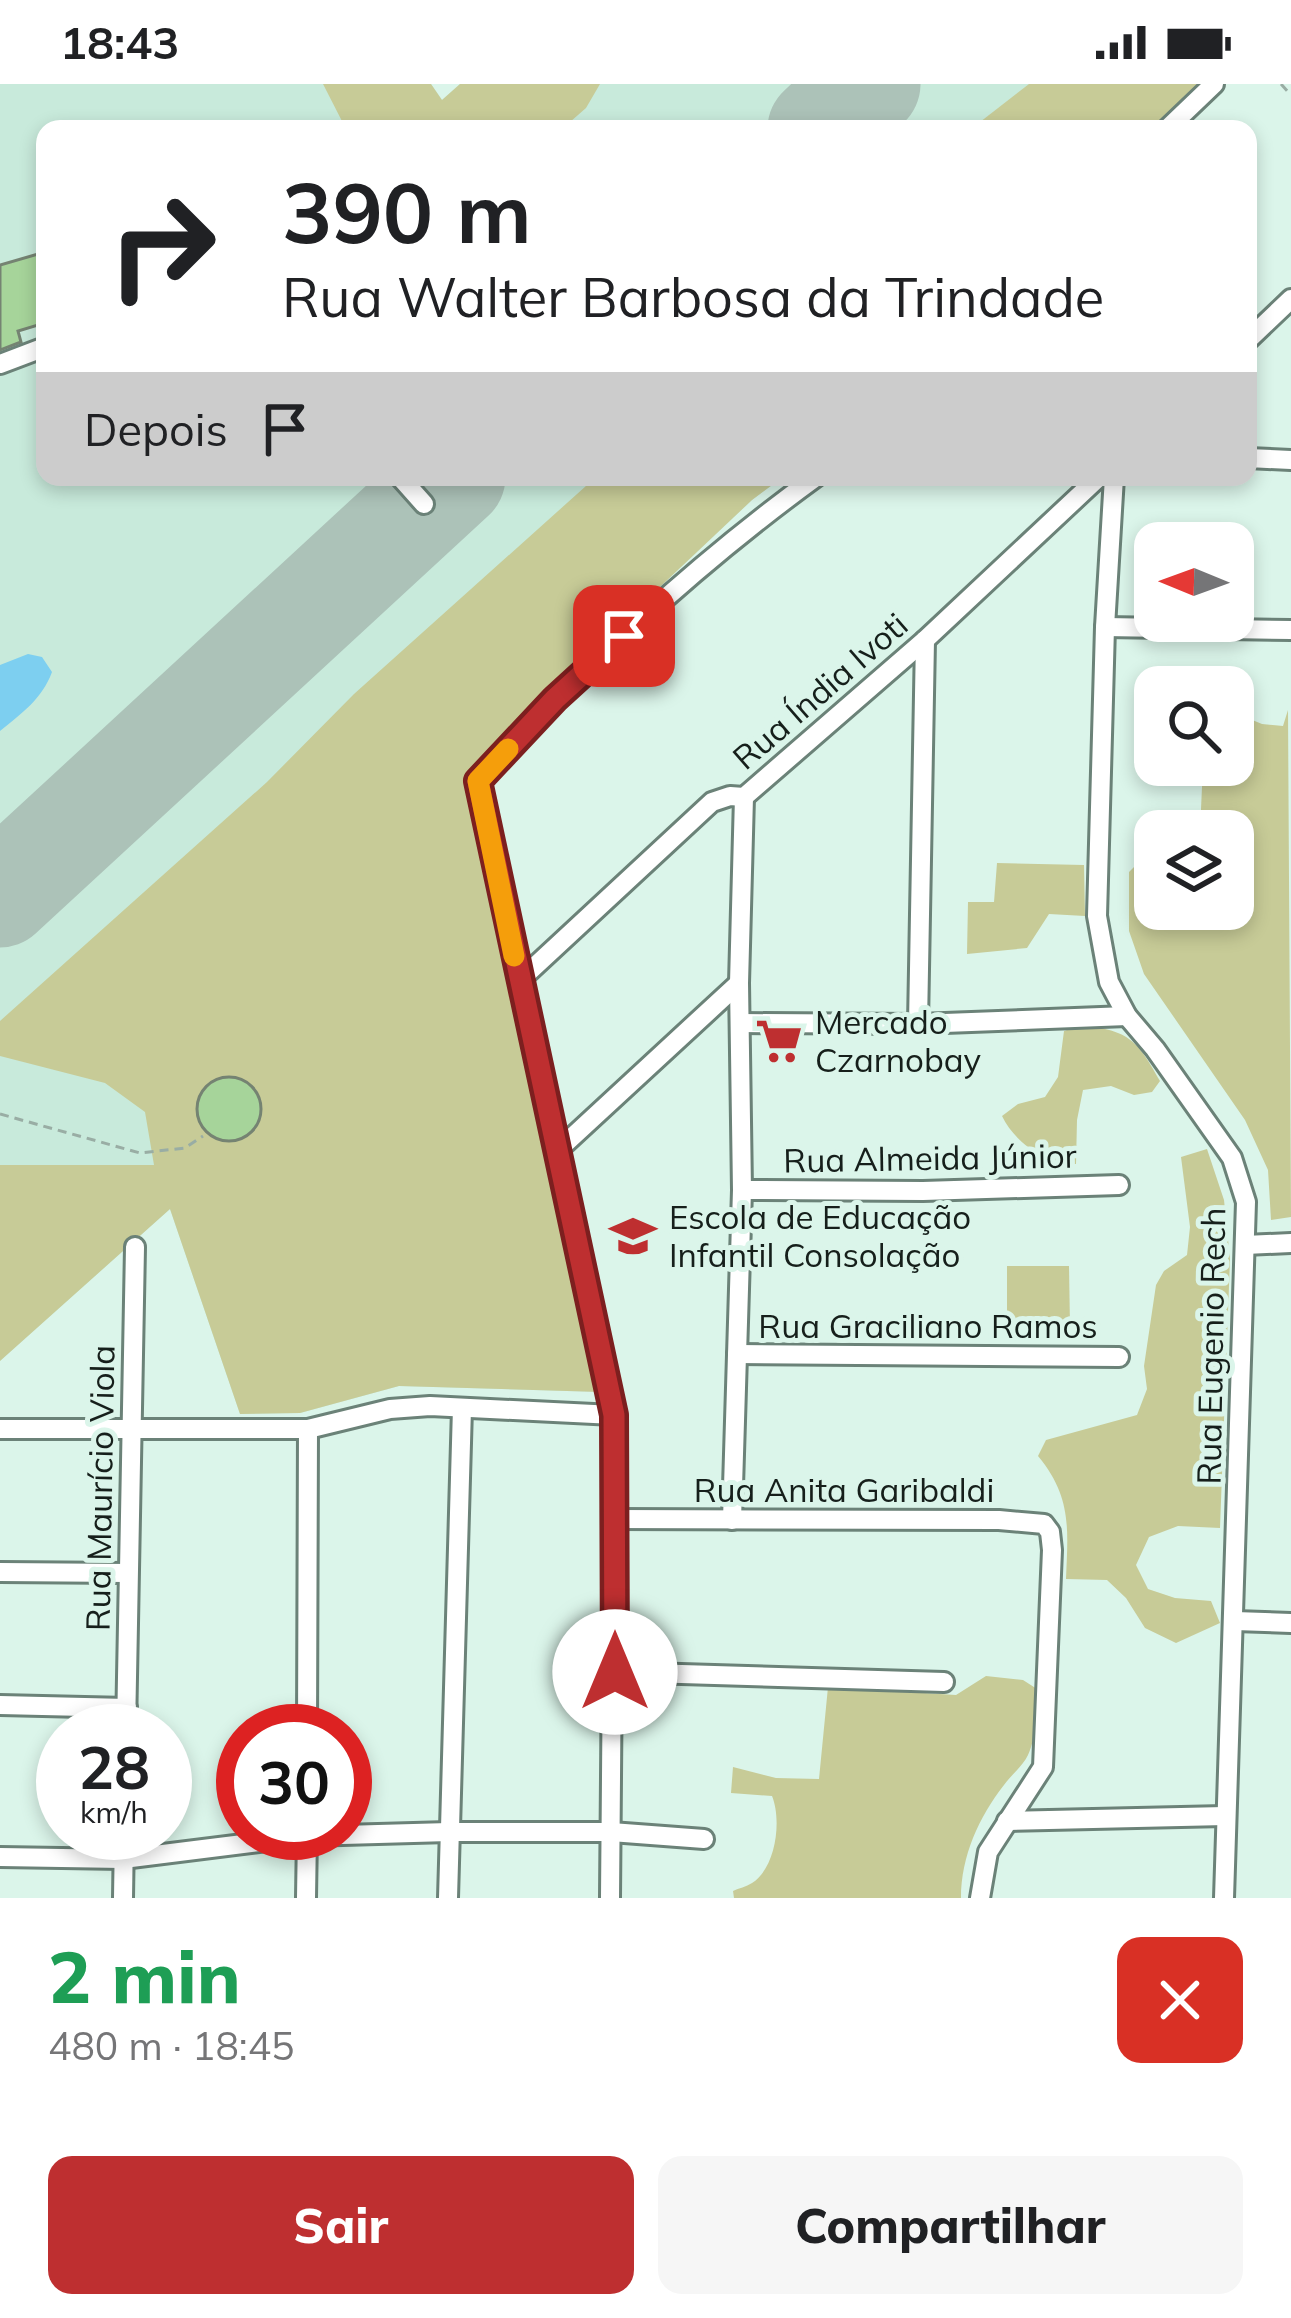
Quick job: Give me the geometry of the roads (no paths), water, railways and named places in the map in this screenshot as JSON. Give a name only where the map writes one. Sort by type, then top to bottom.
[{"type":"street","points":[[1176,120],[1214,84]]},
{"type":"street","points":[[1257,331],[1291,299]]},
{"type":"street","points":[[0,364],[36,350]]},
{"type":"street","points":[[1257,458],[1291,460]]},
{"type":"street","points":[[408,486],[424,504]]},
{"type":"street","points":[[610,1898],[614,1415],[478,781],[555,699],[727,542],[804,486]]},
{"type":"street","name":"Rua Índia Ivoti","points":[[519,981],[712,802],[744,797],[926,640],[1089,486]]},
{"type":"street","name":"Rua Eugenio Rech","points":[[1113,486],[1097,916],[1109,982],[1127,1016],[1232,1158],[1246,1202],[1223,1898]]},
{"type":"street","points":[[1105,627],[1291,630]]},
{"type":"street","points":[[918,1024],[926,640]]},
{"type":"street","points":[[732,1520],[742,1190],[739,983],[744,797]]},
{"type":"street","points":[[556,1152],[739,983]]},
{"type":"street","points":[[740,1023],[918,1024],[1127,1016]]},
{"type":"street","name":"Rua Almeida Júnior","points":[[742,1190],[1119,1185]]},
{"type":"street","points":[[1245,1245],[1291,1244]]},
{"type":"street","name":"Rua Maurício Viola","points":[[127,1704],[134,1246]]},
{"type":"street","name":"Rua Graciliano Ramos","points":[[737,1354],[1119,1357]]},
{"type":"street","points":[[448,1898],[462,1408]]},
{"type":"street","points":[[0,1430],[308,1430],[390,1409],[614,1415]]},
{"type":"street","points":[[308,1430],[308,1704]]},
{"type":"street","name":"Rua Anita Garibaldi","points":[[615,1519],[1044,1524],[1052,1550],[1043,1767],[1007,1821]]},
{"type":"street","points":[[0,1572],[128,1573]]},
{"type":"street","points":[[1234,1621],[1291,1623]]},
{"type":"street","points":[[615,1672],[944,1682]]},
{"type":"street","points":[[0,1705],[36,1706]]},
{"type":"street","points":[[980,1898],[988,1852],[1007,1821],[1225,1816]]},
{"type":"street","points":[[372,1833],[611,1832],[704,1839]]},
{"type":"street","points":[[0,1857],[36,1858]]},
{"type":"street","points":[[123,1860],[123,1898]]},
{"type":"street","points":[[305,1898],[306,1860]]},
{"type":"water","points":[[28,654],[42,657],[52,672],[37,698],[0,731],[0,665]]},
{"type":"place","name":"Mercado Czarnobay","points":[[779,1041]]},
{"type":"place","name":"Escola de Educação Infantil Consolação","points":[[633,1236]]}]
